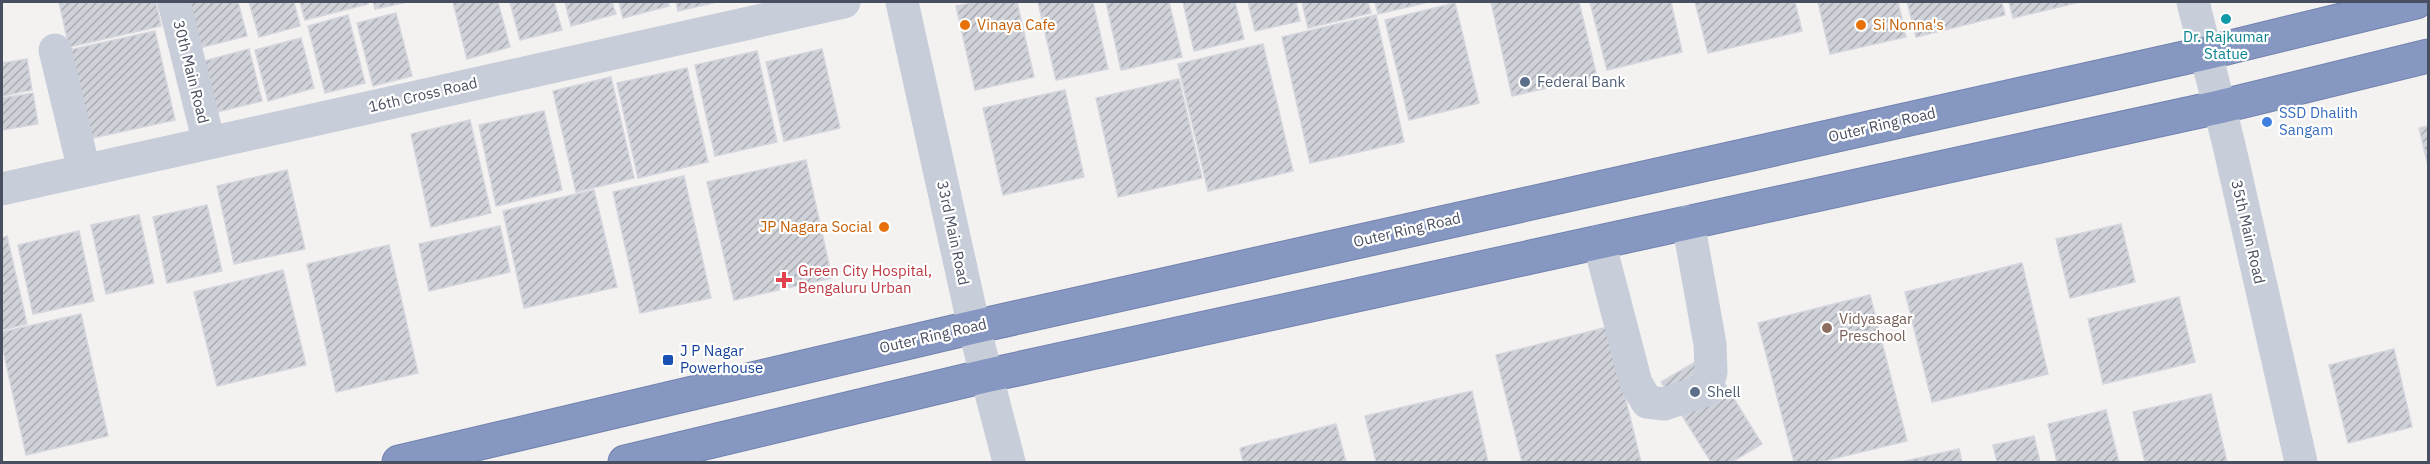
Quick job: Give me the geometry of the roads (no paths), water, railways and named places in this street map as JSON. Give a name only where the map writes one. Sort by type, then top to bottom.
[{"type":"highway","name":"Outer Ring Road","points":[[399,462],[974,327],[2206,53],[2416,2]]},
{"type":"highway","points":[[625,462],[985,375],[2219,108],[2428,56]]},
{"type":"street","name":"30th Main Road","points":[[174,2],[209,143]]},
{"type":"street","name":"16th Cross Road","points":[[2,189],[844,2]]},
{"type":"street","name":"33rd Main Road","points":[[902,2],[985,375],[1009,462]]},
{"type":"street","name":"35th Main Road","points":[[2193,2],[2301,462]]},
{"type":"street","points":[[55,50],[84,170]]},
{"type":"street","points":[[1599,242],[1635,383],[1647,402],[1664,404],[1706,390],[1711,372],[1710,344],[1688,222]]},
{"type":"place","name":"Dr. Rajkumar Statue","points":[[2226,19]]},
{"type":"place","name":"Vinaya Cafe","points":[[965,25]]},
{"type":"place","name":"Si Nonna's","points":[[1861,25]]},
{"type":"place","name":"Federal Bank","points":[[1525,82]]},
{"type":"place","name":"SSD Dhalith Sangam","points":[[2267,122]]},
{"type":"place","name":"JP Nagara Social","points":[[884,227]]},
{"type":"place","name":"Green City Hospital, Bengaluru Urban","points":[[784,280]]},
{"type":"place","name":"Vidyasagar Preschool","points":[[1827,328]]},
{"type":"place","name":"J P Nagar Powerhouse","points":[[668,360]]},
{"type":"place","name":"Shell","points":[[1695,392]]}]
